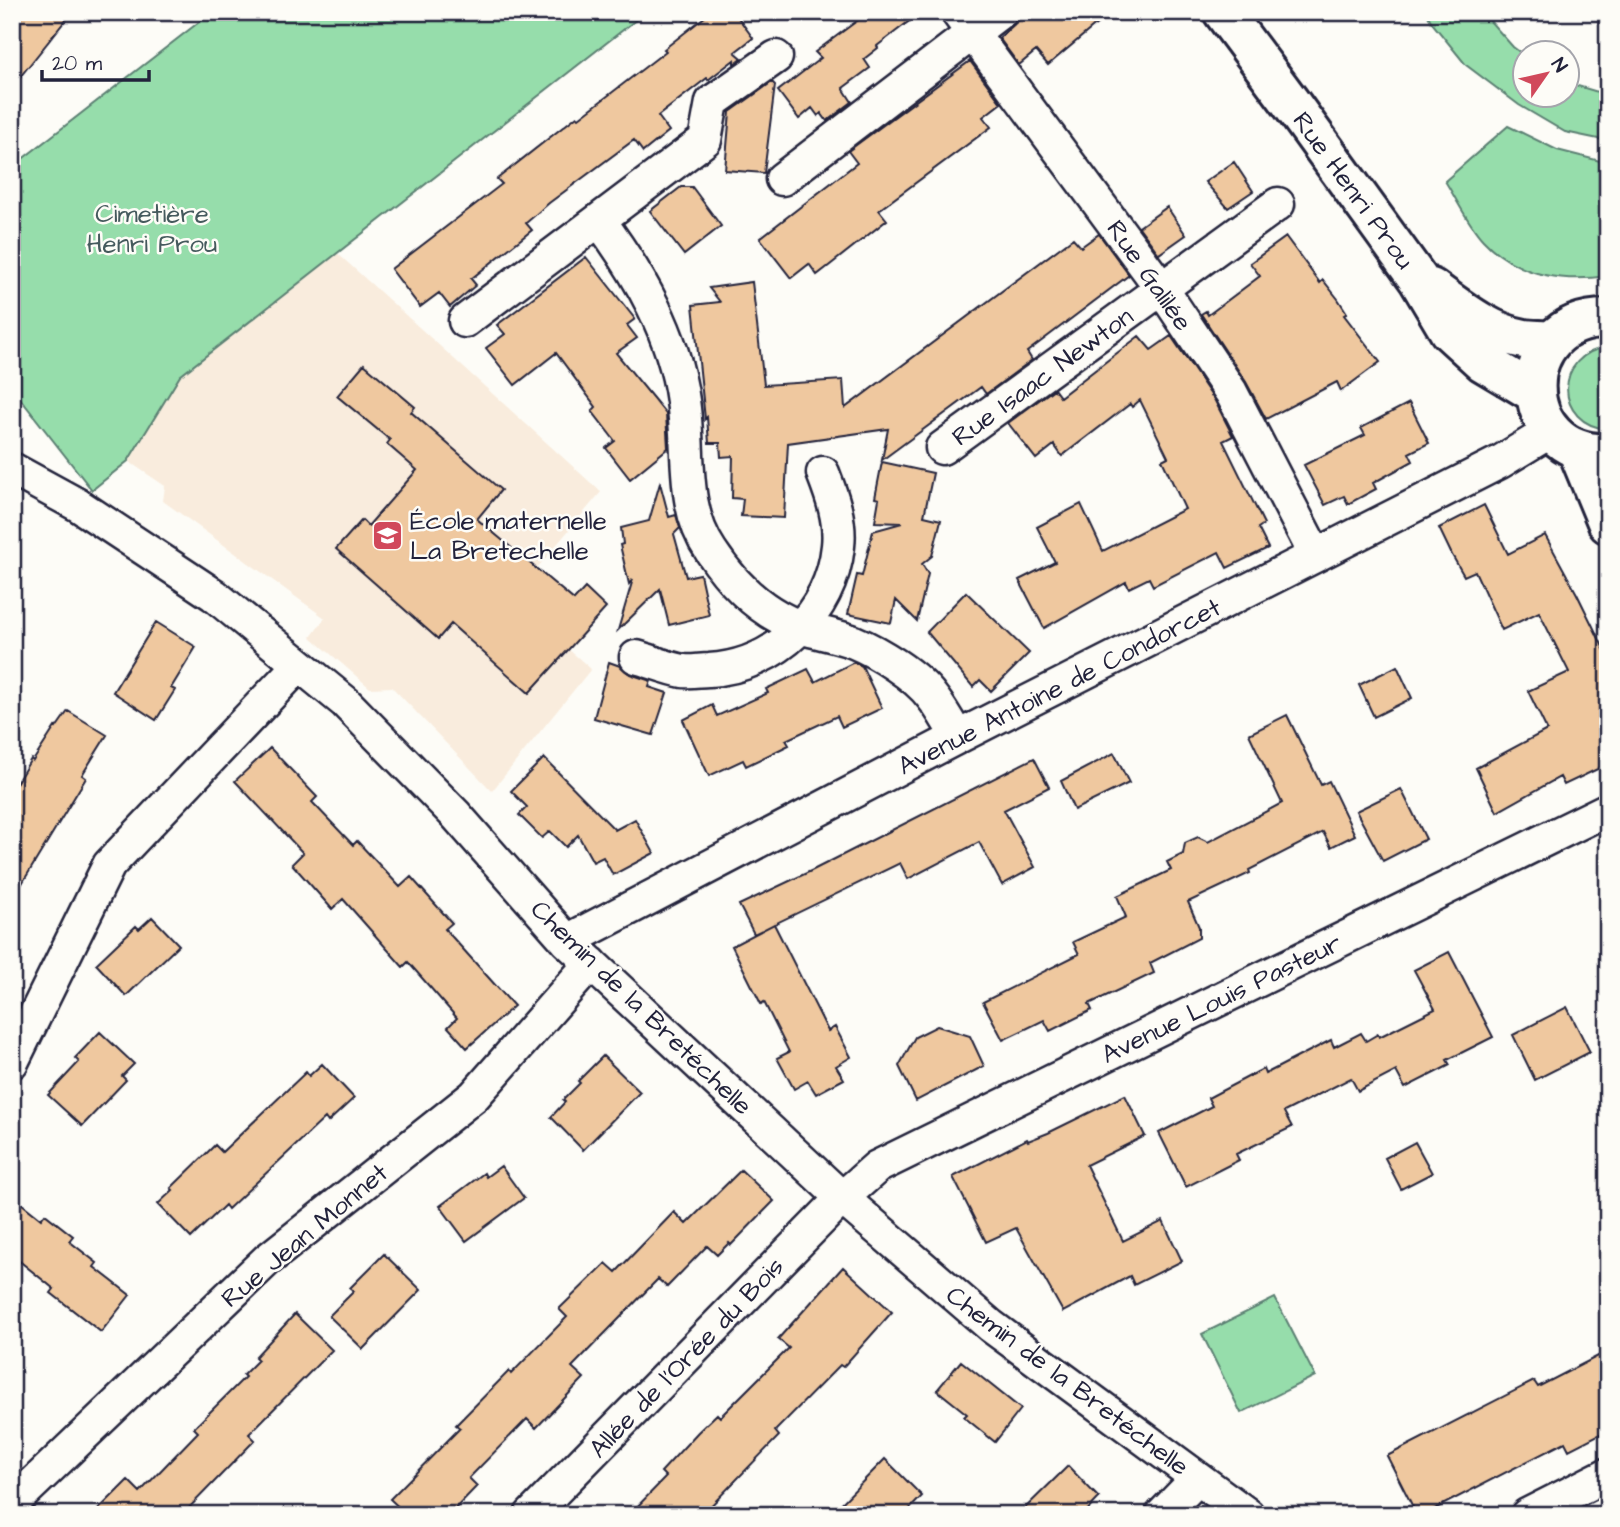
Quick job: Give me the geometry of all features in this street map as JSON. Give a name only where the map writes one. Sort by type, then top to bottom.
[{"type":"street","points":[[782,179],[965,23],[1000,12]]},
{"type":"street","name":"Rue Henri Prou","points":[[1223,12],[1418,279],[1449,331],[1483,362],[1535,393]]},
{"type":"street","name":"Rue Henri Prou","points":[[1233,12],[1290,102]]},
{"type":"street","name":"Rue Galilée","points":[[965,23],[1162,289],[1231,392],[1315,554]]},
{"type":"street","points":[[465,321],[705,140],[712,102],[776,57]]},
{"type":"street","name":"Rue Isaac Newton","points":[[942,448],[1278,204]]},
{"type":"street","points":[[599,220],[626,257],[652,303],[671,353],[684,402],[686,473],[692,508],[710,550],[744,592],[774,616],[803,628],[856,643],[898,667],[931,695],[958,737]]},
{"type":"street","name":"Rue Henri Prou","points":[[1418,279],[1468,314],[1497,330],[1523,339],[1552,341]]},
{"type":"street","points":[[1608,319],[1592,319],[1569,326],[1552,341],[1541,356],[1535,374],[1535,393],[1540,413],[1579,444],[1608,524]]},
{"type":"street","name":"Avenue Antoine de Condorcet","points":[[567,941],[958,737],[1500,462],[1579,444]]},
{"type":"street","name":"Chemin de la Bretéchelle","points":[[12,469],[78,505],[214,595],[345,702],[437,796],[567,941],[842,1198],[991,1326],[1248,1515]]},
{"type":"street","points":[[636,657],[684,671],[718,669],[751,662],[779,648],[803,628],[830,582],[838,546],[835,505],[823,473]]},
{"type":"street","points":[[12,1062],[109,865],[299,665]]},
{"type":"street","name":"Avenue Louis Pasteur","points":[[842,1198],[877,1167],[1608,809]]},
{"type":"street","name":"Rue Jean Monnet","points":[[12,1504],[267,1260],[474,1096],[591,963]]},
{"type":"street","name":"Allée de l'Orée du Bois","points":[[531,1515],[842,1198]]},
{"type":"street","points":[[1527,1515],[1608,1474]]},
{"type":"street","points":[[1162,1515],[1197,1479]]},
{"type":"shaded area","name":"École maternelle La Bretechelle","points":[[337,253],[601,492],[511,599],[591,669],[492,791],[392,687],[370,688],[311,637],[325,618],[163,501],[165,486],[128,461],[180,376]]},
{"type":"green space","name":"Cimetière Henri Prou","points":[[212,12],[646,12],[180,376],[128,461],[92,490],[12,388],[12,167]]},
{"type":"green space","points":[[1426,12],[1482,12],[1512,46],[1512,100],[1466,65]]},
{"type":"green space","points":[[1582,87],[1608,95],[1608,141],[1565,132],[1524,108],[1582,108]]},
{"type":"green space","points":[[1508,126],[1557,150],[1608,163],[1608,276],[1557,277],[1525,269],[1496,252],[1472,227],[1445,181]]},
{"type":"green space","points":[[1608,347],[1608,429],[1590,425],[1577,415],[1570,403],[1567,389],[1577,362],[1590,352]]},
{"type":"green space","points":[[1275,1298],[1315,1376],[1241,1413],[1202,1334]]},
{"type":"building","points":[[12,12],[72,12],[12,87]]},
{"type":"building","points":[[711,12],[734,12],[753,38],[735,52],[742,58],[734,64],[734,60],[708,80],[707,78],[658,116],[669,131],[643,152],[634,140],[549,203],[526,223],[532,230],[471,279],[476,285],[450,307],[439,293],[420,307],[391,269],[502,184],[497,179],[666,51],[664,49]]},
{"type":"building","points":[[869,12],[921,12],[864,59],[870,68],[843,88],[852,102],[827,121],[821,113],[818,116],[812,108],[799,119],[778,91],[821,58],[815,52]]},
{"type":"building","points":[[1028,12],[1111,12],[1048,65],[1036,51],[1019,65],[999,38]]},
{"type":"building","points":[[970,61],[1001,103],[983,117],[991,127],[879,210],[887,220],[817,275],[809,264],[791,278],[760,238],[857,163],[848,151]]},
{"type":"building","points":[[772,82],[775,85],[764,173],[725,170],[730,112]]},
{"type":"building","points":[[1234,162],[1253,191],[1228,208],[1205,182]]},
{"type":"building","points":[[681,187],[692,187],[721,226],[684,255],[650,211]]},
{"type":"building","points":[[1167,207],[1186,235],[1159,254],[1139,227]]},
{"type":"building","points":[[1099,234],[1129,275],[1027,352],[1032,360],[986,394],[981,387],[882,460],[888,429],[788,443],[784,518],[741,516],[743,499],[732,498],[733,456],[721,457],[720,443],[709,443],[707,417],[705,419],[693,305],[720,302],[709,288],[752,282],[764,385],[843,380],[845,408],[1073,238],[1081,247]]},
{"type":"building","points":[[1286,237],[1320,283],[1323,280],[1338,299],[1347,313],[1344,315],[1380,362],[1341,391],[1337,382],[1266,419],[1246,382],[1201,314],[1206,311],[1208,315],[1260,276],[1250,263]]},
{"type":"building","points":[[586,257],[635,319],[627,325],[637,338],[616,353],[666,414],[668,448],[630,479],[606,448],[615,441],[592,411],[596,407],[556,353],[515,385],[486,348],[505,334],[497,325]]},
{"type":"building","points":[[1139,336],[1151,350],[1171,336],[1215,401],[1233,436],[1223,441],[1264,524],[1258,528],[1268,548],[1227,568],[1219,552],[1153,586],[1149,578],[1129,588],[1126,582],[1044,628],[1019,580],[1055,562],[1037,527],[1081,504],[1103,551],[1185,509],[1162,460],[1168,457],[1140,400],[1132,407],[1130,404],[1062,456],[1054,445],[1036,459],[1008,423],[1054,389],[1060,397]]},
{"type":"building","points":[[364,364],[415,407],[411,412],[501,490],[477,519],[574,600],[585,588],[606,608],[529,693],[451,624],[438,639],[336,549],[362,520],[368,526],[417,470],[387,444],[390,440],[337,396]]},
{"type":"building","points":[[1409,403],[1429,443],[1409,453],[1413,461],[1373,483],[1376,489],[1348,504],[1344,496],[1325,505],[1304,465],[1365,435],[1361,428]]},
{"type":"building","points":[[882,462],[933,473],[924,516],[941,520],[932,556],[922,564],[928,574],[917,621],[896,600],[891,623],[848,614],[857,575],[862,576],[873,531],[902,523],[875,522],[879,499],[875,498]]},
{"type":"building","points":[[660,483],[669,517],[676,515],[680,528],[674,534],[686,577],[700,574],[709,615],[669,625],[660,589],[618,630],[633,579],[629,584],[620,545],[623,544],[621,528],[649,521]]},
{"type":"building","points":[[1484,505],[1508,554],[1545,535],[1608,657],[1608,764],[1564,785],[1560,777],[1497,812],[1476,768],[1547,730],[1528,691],[1569,672],[1539,612],[1502,630],[1475,571],[1464,576],[1452,555],[1439,528]]},
{"type":"building","points":[[966,592],[1029,653],[991,691],[980,680],[973,687],[927,632]]},
{"type":"building","points":[[156,622],[196,647],[171,688],[175,690],[156,720],[113,692]]},
{"type":"building","points":[[609,662],[630,674],[651,681],[649,687],[667,693],[653,735],[594,718]]},
{"type":"building","points":[[854,662],[862,666],[882,708],[842,727],[837,716],[786,740],[789,745],[746,766],[743,760],[709,776],[683,720],[712,705],[717,716],[768,693],[766,689],[808,669],[815,682]]},
{"type":"building","points":[[1397,666],[1412,698],[1374,717],[1359,685]]},
{"type":"building","points":[[68,711],[107,735],[82,775],[86,778],[12,900],[12,790],[31,759],[33,761]]},
{"type":"building","points":[[1287,715],[1321,785],[1329,781],[1355,835],[1331,847],[1323,832],[1249,870],[1250,873],[1188,902],[1199,927],[1199,938],[1150,963],[1154,973],[1089,1004],[1092,1010],[1050,1031],[1044,1020],[1003,1040],[983,1002],[1079,954],[1073,942],[1126,917],[1117,896],[1171,870],[1167,862],[1183,854],[1185,843],[1198,837],[1208,842],[1282,803],[1249,734]]},
{"type":"building","points":[[270,748],[317,797],[312,802],[353,845],[357,841],[400,887],[411,877],[452,923],[445,929],[514,1006],[467,1048],[448,1027],[457,1018],[408,962],[403,967],[343,899],[332,909],[292,864],[303,853],[235,781]]},
{"type":"building","points":[[1114,753],[1129,783],[1074,810],[1061,781]]},
{"type":"building","points":[[544,758],[615,830],[635,819],[654,853],[613,875],[603,857],[593,862],[578,835],[566,847],[550,831],[542,838],[519,815],[527,807],[511,791]]},
{"type":"building","points":[[1034,758],[1049,787],[1004,810],[1035,867],[1002,885],[979,842],[908,879],[900,863],[754,934],[739,905]]},
{"type":"building","points":[[1401,789],[1426,839],[1383,861],[1356,811]]},
{"type":"building","points":[[152,917],[179,945],[126,996],[96,964],[136,926],[139,929]]},
{"type":"building","points":[[774,924],[828,1031],[835,1027],[851,1057],[836,1066],[844,1079],[816,1094],[808,1081],[794,1089],[777,1058],[789,1052],[732,946]]},
{"type":"building","points":[[1449,952],[1493,1037],[1447,1060],[1450,1065],[1405,1088],[1396,1071],[1358,1091],[1351,1078],[1284,1112],[1292,1127],[1236,1154],[1239,1160],[1186,1187],[1159,1133],[1212,1106],[1208,1098],[1263,1069],[1265,1074],[1331,1040],[1334,1047],[1361,1033],[1366,1041],[1378,1034],[1379,1037],[1435,1009],[1414,970]]},
{"type":"building","points":[[1567,1007],[1590,1052],[1535,1080],[1513,1035]]},
{"type":"building","points":[[937,1026],[970,1036],[984,1066],[916,1101],[899,1066],[915,1037]]},
{"type":"building","points":[[100,1032],[134,1064],[122,1076],[126,1080],[82,1126],[48,1095],[79,1062],[75,1058]]},
{"type":"building","points":[[603,1056],[640,1092],[583,1150],[551,1117],[580,1083],[578,1081]]},
{"type":"building","points":[[322,1064],[354,1098],[328,1122],[325,1118],[228,1209],[225,1205],[191,1238],[158,1204],[215,1145],[222,1152],[306,1072],[309,1076]]},
{"type":"building","points":[[1125,1095],[1145,1136],[1086,1165],[1123,1241],[1163,1221],[1182,1261],[1134,1285],[1130,1276],[1063,1312],[1016,1228],[986,1242],[953,1177],[1027,1139],[1028,1141],[1048,1133]]},
{"type":"building","points":[[1415,1142],[1432,1173],[1401,1189],[1385,1158]]},
{"type":"building","points":[[501,1166],[524,1198],[466,1241],[440,1206],[484,1173],[486,1177]]},
{"type":"building","points":[[741,1170],[774,1201],[731,1245],[729,1243],[717,1255],[707,1246],[667,1287],[658,1279],[572,1367],[584,1378],[536,1428],[527,1419],[469,1478],[477,1486],[449,1515],[407,1515],[390,1499],[460,1428],[456,1425],[567,1317],[559,1309],[606,1263],[616,1272],[674,1212],[686,1224]]},
{"type":"building","points":[[12,1196],[41,1219],[45,1214],[73,1236],[69,1241],[97,1263],[94,1267],[130,1295],[101,1332],[51,1293],[54,1289],[12,1255]]},
{"type":"building","points":[[384,1254],[421,1290],[363,1349],[329,1316],[354,1291],[350,1288]]},
{"type":"building","points":[[843,1267],[892,1312],[843,1367],[840,1365],[775,1431],[779,1436],[702,1515],[629,1515],[666,1477],[661,1472],[698,1432],[717,1414],[720,1417],[789,1348],[778,1339]]},
{"type":"building","points":[[295,1314],[332,1350],[249,1434],[255,1440],[182,1515],[93,1515],[128,1480],[140,1492],[198,1432],[194,1428],[245,1377],[243,1375],[258,1360],[255,1357]]},
{"type":"building","points":[[1608,1351],[1608,1430],[1569,1450],[1565,1442],[1423,1515],[1417,1515],[1387,1456],[1534,1381],[1538,1387]]},
{"type":"building","points":[[961,1361],[1021,1409],[995,1442],[964,1417],[967,1414],[937,1390]]},
{"type":"building","points":[[885,1459],[922,1496],[904,1515],[830,1515]]},
{"type":"building","points":[[1068,1466],[1099,1498],[1083,1515],[1018,1515]]},
{"type":"place","name":"École maternelle La Bretechelle","points":[[387,535]]}]
